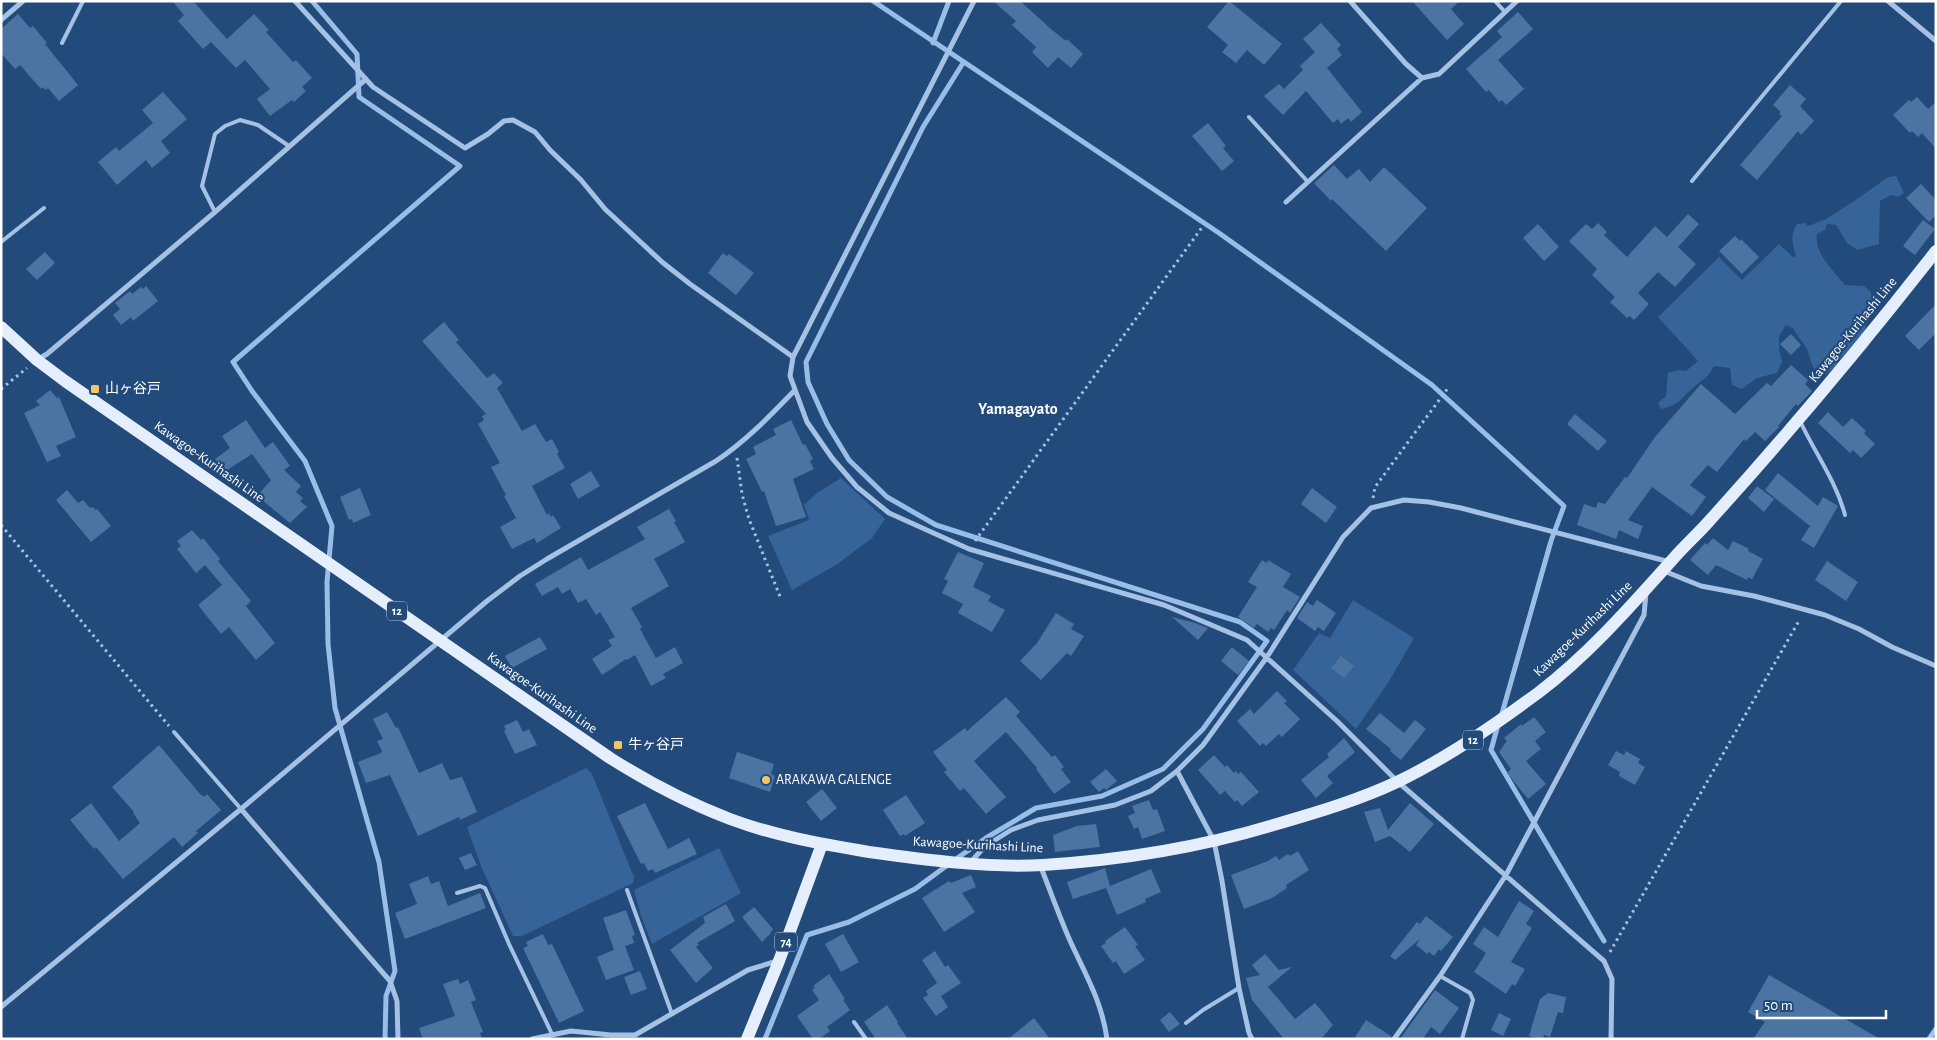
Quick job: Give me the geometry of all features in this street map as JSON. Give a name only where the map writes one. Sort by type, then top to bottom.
[{"type":"main road","name":"Kawagoe-Kurihashi Line","points":[[1,326],[37,360],[65,382],[602,753],[648,782],[730,819],[780,835],[822,844],[900,856],[971,863],[1040,865],[1114,858],[1214,841],[1252,832],[1356,800],[1398,782],[1472,741],[1541,691],[1583,655],[1646,590],[1709,522],[1799,419],[1936,251]]},
{"type":"main road","name":"74","points":[[747,1039],[779,961],[822,844]]},
{"type":"street","points":[[1,20],[23,1]]},
{"type":"street","points":[[295,1],[373,87],[465,148],[488,134],[504,121],[513,120],[535,132],[606,209],[662,262],[793,357]]},
{"type":"street","points":[[974,1],[793,357],[790,376],[807,422],[832,458],[857,487],[889,513],[969,549],[1164,605],[1247,640],[1337,721],[1398,782],[1604,961],[1612,979],[1611,1039]]},
{"type":"street","points":[[1350,1],[1406,64],[1422,78]]},
{"type":"street","points":[[1286,202],[1422,78],[1439,74],[1517,1]]},
{"type":"street","points":[[1888,1],[1936,41]]},
{"type":"street","points":[[37,360],[62,342],[366,79]]},
{"type":"street","points":[[1,1007],[241,808],[439,640],[520,576],[736,447],[795,390]]},
{"type":"street","points":[[971,863],[984,847],[1011,830],[1038,820],[1115,805],[1151,791],[1177,771],[1203,745],[1267,657],[1343,537],[1372,508],[1404,500],[1460,508],[1667,566],[1701,586],[1754,596],[1826,616],[1859,629],[1892,647],[1936,666]]},
{"type":"street","points":[[1394,1039],[1440,976],[1506,875],[1644,615],[1646,590]]},
{"type":"street","points":[[1177,771],[1214,841],[1239,988],[1252,1039]]},
{"type":"street","points":[[241,808],[390,981],[396,998],[398,1039]]},
{"type":"street","points":[[1040,865],[1072,944],[1097,996],[1107,1039]]},
{"type":"street","points":[[532,1039],[571,1031],[611,1036],[635,1035],[748,970],[779,961]]},
{"type":"street","points":[[1929,1039],[1936,1029]]},
{"type":"lane","points":[[62,43],[83,1]]},
{"type":"lane","points":[[1495,1],[1505,12]]},
{"type":"lane","points":[[1692,181],[1841,1]]},
{"type":"lane","points":[[1249,117],[1308,182]]},
{"type":"lane","points":[[214,212],[202,186],[215,134],[226,126],[240,120],[258,125],[289,146]]},
{"type":"lane","points":[[1,242],[44,208]]},
{"type":"lane","points":[[1799,419],[1811,445],[1840,495],[1845,515]]},
{"type":"lane","points":[[174,732],[241,808]]},
{"type":"lane","points":[[457,893],[480,886],[485,888],[509,944],[552,1034]]},
{"type":"lane","points":[[627,890],[672,1014]]},
{"type":"lane","points":[[1440,976],[1470,993],[1473,1000],[1462,1039]]},
{"type":"lane","points":[[1186,1023],[1239,988]]},
{"type":"lane","points":[[854,1022],[866,1039]]},
{"type":"path","points":[[969,549],[1203,226]]},
{"type":"path","points":[[1,389],[37,360]]},
{"type":"path","points":[[1372,508],[1375,487],[1448,388]]},
{"type":"path","points":[[736,447],[742,494],[749,519],[781,599]]},
{"type":"path","points":[[1,525],[174,732]]},
{"type":"path","points":[[1604,961],[1805,611]]},
{"type":"shaded area","points":[[1896,176],[1904,193],[1898,197],[1891,195],[1880,201],[1879,244],[1857,250],[1847,243],[1836,225],[1827,224],[1825,230],[1817,234],[1818,248],[1821,255],[1845,285],[1864,286],[1871,292],[1872,309],[1866,324],[1867,335],[1870,341],[1868,348],[1859,356],[1844,355],[1838,365],[1826,374],[1818,373],[1804,344],[1793,328],[1786,325],[1779,336],[1782,362],[1777,373],[1757,378],[1742,389],[1732,385],[1730,368],[1714,366],[1707,376],[1679,401],[1661,409],[1658,403],[1666,396],[1668,373],[1679,370],[1686,371],[1698,361],[1658,317],[1719,257],[1742,280],[1779,244],[1794,258],[1796,255],[1793,235],[1797,224],[1805,223],[1808,226],[1826,219],[1888,177]]},
{"type":"shaded area","points":[[841,478],[885,519],[872,538],[836,565],[792,590],[768,536],[809,520],[804,505],[817,493]]},
{"type":"shaded area","points":[[1353,600],[1414,638],[1388,683],[1356,729],[1293,670],[1319,633],[1330,638]]},
{"type":"shaded area","points":[[586,768],[592,774],[634,877],[633,883],[522,936],[513,936],[481,866],[467,827]]},
{"type":"shaded area","points":[[719,848],[741,893],[652,944],[641,916],[634,890]]},
{"type":"building","points":[[172,1],[193,1],[227,39],[254,14],[269,30],[266,32],[293,62],[296,60],[312,78],[302,87],[306,91],[294,102],[292,100],[270,116],[257,99],[270,89],[245,60],[236,68],[211,42],[203,49],[178,21],[184,15]]},
{"type":"building","points":[[993,1],[1020,1],[1083,54],[1071,68],[1058,57],[1048,68],[1032,52],[1036,47],[1012,25],[1016,21]]},
{"type":"building","points":[[1229,1],[1282,44],[1264,65],[1247,50],[1236,63],[1222,52],[1228,45],[1207,27]]},
{"type":"building","points":[[1412,1],[1460,1],[1451,9],[1464,24],[1447,40]]},
{"type":"building","points":[[1518,12],[1533,29],[1498,60],[1524,89],[1506,105],[1502,100],[1499,102],[1489,90],[1486,92],[1466,69],[1502,37],[1497,31]]},
{"type":"building","points":[[18,14],[30,28],[33,26],[78,85],[59,101],[48,88],[46,90],[42,87],[41,89],[20,65],[15,69],[1,53],[1,29]]},
{"type":"building","points":[[1321,23],[1341,45],[1337,49],[1342,55],[1327,68],[1362,112],[1351,122],[1348,118],[1341,124],[1338,119],[1333,123],[1306,91],[1283,115],[1264,96],[1279,84],[1284,89],[1303,70],[1300,66],[1315,52],[1303,39]]},
{"type":"building","points":[[1790,85],[1806,99],[1800,106],[1814,121],[1801,135],[1798,131],[1757,180],[1740,165],[1782,116],[1779,114],[1781,112],[1773,105]]},
{"type":"building","points":[[163,92],[187,119],[161,141],[170,153],[152,168],[146,160],[117,185],[98,162],[116,147],[119,151],[153,123],[142,110]]},
{"type":"building","points":[[1917,97],[1928,109],[1936,102],[1936,149],[1922,133],[1918,137],[1912,131],[1910,133],[1893,115],[1909,100],[1911,102]]},
{"type":"building","points":[[1208,123],[1226,146],[1223,148],[1234,161],[1222,171],[1192,136]]},
{"type":"building","points":[[1334,165],[1347,179],[1359,169],[1370,182],[1384,167],[1427,208],[1386,251],[1314,183]]},
{"type":"building","points":[[1921,184],[1936,200],[1936,215],[1929,222],[1906,198]]},
{"type":"building","points":[[1688,214],[1699,224],[1678,247],[1696,264],[1675,287],[1658,272],[1638,293],[1649,304],[1634,320],[1630,316],[1627,318],[1610,302],[1615,297],[1592,275],[1597,269],[1569,241],[1586,224],[1592,229],[1598,223],[1607,232],[1604,235],[1627,257],[1655,226],[1667,237]]},
{"type":"building","points":[[1923,220],[1935,229],[1915,255],[1903,246]]},
{"type":"building","points":[[1538,224],[1559,247],[1544,261],[1523,238]]},
{"type":"building","points":[[1735,236],[1740,241],[1741,239],[1759,257],[1742,274],[1719,251]]},
{"type":"building","points":[[45,252],[55,263],[37,280],[26,269]]},
{"type":"building","points":[[723,253],[727,256],[729,254],[754,273],[736,295],[708,273]]},
{"type":"building","points":[[146,286],[158,301],[133,321],[131,317],[121,325],[113,315],[120,309],[115,303],[130,291],[132,294],[141,287],[143,289]]},
{"type":"building","points":[[1936,304],[1936,333],[1919,350],[1905,336]]},
{"type":"building","points":[[444,322],[459,340],[456,342],[487,378],[494,373],[503,383],[497,388],[522,431],[535,424],[546,442],[552,439],[559,452],[557,454],[565,468],[532,486],[547,515],[549,513],[551,517],[553,515],[561,528],[537,543],[534,538],[512,549],[500,527],[516,518],[491,467],[500,463],[478,424],[484,420],[482,416],[486,414],[422,341]]},
{"type":"building","points":[[1791,334],[1801,345],[1791,355],[1780,344]]},
{"type":"building","points":[[1791,365],[1808,380],[1805,384],[1812,391],[1798,406],[1796,404],[1779,427],[1765,441],[1755,432],[1746,441],[1744,439],[1717,472],[1708,465],[1690,485],[1706,497],[1692,516],[1652,487],[1628,520],[1643,526],[1638,539],[1619,530],[1616,539],[1577,525],[1584,504],[1596,508],[1598,502],[1605,504],[1625,477],[1627,478],[1655,437],[1701,384],[1735,414],[1767,383],[1771,386]]},
{"type":"building","points":[[50,390],[57,398],[59,397],[76,437],[56,446],[61,456],[47,462],[24,413],[40,405],[36,401]]},
{"type":"building","points":[[1828,412],[1843,427],[1852,418],[1866,431],[1864,433],[1875,444],[1861,458],[1853,450],[1850,453],[1818,423]]},
{"type":"building","points":[[1575,414],[1607,441],[1598,451],[1567,424]]},
{"type":"building","points":[[246,420],[265,448],[273,442],[290,466],[284,470],[301,486],[296,492],[303,498],[300,501],[307,507],[290,523],[257,496],[271,480],[252,454],[224,472],[215,459],[230,448],[222,436]]},
{"type":"building","points":[[791,420],[803,445],[805,444],[813,459],[810,461],[814,469],[793,479],[806,517],[776,526],[764,491],[762,492],[746,459],[756,454],[753,447],[776,435],[773,429]]},
{"type":"building","points":[[591,471],[600,486],[578,499],[570,484]]},
{"type":"building","points":[[1778,473],[1818,506],[1823,497],[1838,506],[1814,548],[1801,540],[1810,526],[1765,490]]},
{"type":"building","points":[[1757,486],[1774,499],[1764,512],[1748,498]]},
{"type":"building","points":[[360,488],[371,515],[353,523],[352,519],[349,520],[340,497]]},
{"type":"building","points":[[1312,488],[1337,507],[1326,523],[1301,504]]},
{"type":"building","points":[[67,490],[78,503],[83,500],[90,508],[97,509],[111,526],[91,542],[56,500]]},
{"type":"building","points":[[669,509],[685,542],[654,559],[669,586],[631,608],[656,658],[675,647],[683,663],[663,674],[666,678],[651,686],[635,655],[602,675],[592,659],[612,646],[608,640],[615,637],[600,612],[596,615],[586,599],[578,603],[570,589],[562,594],[558,587],[542,596],[535,584],[581,557],[588,570],[645,539],[637,527]]},
{"type":"building","points":[[192,530],[201,540],[203,538],[220,559],[218,561],[251,601],[246,606],[275,643],[256,660],[229,627],[221,634],[198,605],[222,585],[205,565],[196,573],[177,549],[181,546],[177,541]]},
{"type":"building","points":[[1713,538],[1728,550],[1733,541],[1763,559],[1752,579],[1748,577],[1747,580],[1716,565],[1708,575],[1690,560],[1705,543],[1707,545]]},
{"type":"building","points":[[958,552],[984,563],[973,587],[991,596],[988,601],[1005,610],[992,632],[958,613],[963,604],[942,593],[948,581],[944,579]]},
{"type":"building","points":[[1262,560],[1267,563],[1268,560],[1291,574],[1283,587],[1300,597],[1290,613],[1287,610],[1274,630],[1271,628],[1268,632],[1257,624],[1254,628],[1238,617],[1257,587],[1248,582]]},
{"type":"building","points":[[1827,561],[1858,582],[1846,601],[1815,580]]},
{"type":"building","points":[[1317,600],[1336,613],[1324,631],[1318,627],[1315,631],[1297,618],[1307,602],[1313,606]]},
{"type":"building","points":[[1056,613],[1074,624],[1071,629],[1084,636],[1071,656],[1067,653],[1041,680],[1020,661],[1037,643]]},
{"type":"building","points":[[1172,617],[1195,623],[1208,628],[1198,640]]},
{"type":"building","points":[[540,637],[547,649],[512,668],[505,656]]},
{"type":"building","points":[[1232,647],[1249,661],[1238,675],[1221,661]]},
{"type":"building","points":[[1341,656],[1354,666],[1344,678],[1331,668]]},
{"type":"building","points":[[1277,691],[1287,701],[1284,703],[1300,719],[1282,737],[1279,734],[1266,746],[1263,743],[1260,746],[1237,721],[1250,709],[1254,714]]},
{"type":"building","points":[[1006,697],[1020,712],[1016,716],[1052,757],[1055,755],[1064,767],[1061,769],[1071,782],[1054,794],[1037,768],[1006,732],[974,761],[1006,797],[986,814],[964,788],[960,791],[944,772],[947,770],[933,752],[965,728],[967,731]]},
{"type":"building","points":[[387,712],[396,728],[398,727],[419,773],[442,763],[450,780],[462,777],[477,812],[460,820],[459,817],[418,836],[390,775],[366,783],[358,762],[381,753],[382,751],[377,741],[383,739],[373,719]]},
{"type":"building","points":[[1380,713],[1404,733],[1415,720],[1426,729],[1401,760],[1390,751],[1391,749],[1366,729]]},
{"type":"building","points":[[1534,717],[1546,732],[1535,741],[1541,749],[1526,761],[1546,784],[1528,799],[1507,773],[1511,769],[1499,752],[1507,741],[1504,738],[1521,724],[1522,726]]},
{"type":"building","points":[[517,720],[523,732],[529,729],[537,745],[515,754],[504,731],[506,730],[504,726]]},
{"type":"building","points":[[1344,738],[1355,752],[1327,776],[1333,783],[1316,798],[1301,780],[1329,757],[1327,754]]},
{"type":"building","points":[[159,745],[200,794],[204,797],[207,794],[221,810],[196,831],[198,833],[182,847],[174,837],[123,879],[96,847],[94,849],[70,820],[91,803],[119,841],[140,823],[134,812],[112,787]]},
{"type":"building","points":[[1616,751],[1624,755],[1626,751],[1640,759],[1638,763],[1645,767],[1635,785],[1619,776],[1620,772],[1608,765]]},
{"type":"building","points":[[737,752],[774,764],[771,774],[775,776],[770,792],[729,778]]},
{"type":"building","points":[[1214,755],[1225,767],[1227,765],[1234,773],[1236,771],[1238,774],[1241,772],[1259,792],[1242,806],[1237,800],[1235,802],[1225,791],[1220,795],[1198,770]]},
{"type":"building","points":[[1106,769],[1117,781],[1106,790],[1104,788],[1099,792],[1090,782]]},
{"type":"building","points":[[822,789],[837,808],[821,821],[806,802]]},
{"type":"building","points":[[906,795],[925,823],[905,836],[904,834],[900,836],[883,810]]},
{"type":"building","points":[[1149,800],[1153,810],[1157,809],[1165,831],[1142,839],[1138,827],[1134,829],[1128,816],[1135,813],[1132,806]]},
{"type":"building","points":[[645,803],[668,849],[689,838],[697,854],[655,873],[653,869],[648,871],[644,863],[641,864],[617,816]]},
{"type":"building","points":[[1410,803],[1434,824],[1410,852],[1390,836],[1375,842],[1364,812],[1380,808],[1388,830]]},
{"type":"building","points":[[1096,824],[1100,847],[1055,852],[1053,835],[1077,826]]},
{"type":"building","points":[[1298,851],[1309,870],[1286,885],[1287,888],[1272,898],[1244,909],[1231,875],[1276,856],[1279,860],[1288,854],[1290,856]]},
{"type":"building","points":[[471,853],[477,865],[465,870],[459,858]]},
{"type":"building","points":[[1105,868],[1110,886],[1151,869],[1161,892],[1145,899],[1146,902],[1117,915],[1106,888],[1073,899],[1067,882]]},
{"type":"building","points":[[971,875],[976,887],[962,893],[975,912],[944,932],[922,898],[949,881],[951,883]]},
{"type":"building","points":[[428,876],[431,884],[439,881],[448,906],[480,893],[486,908],[405,939],[395,913],[417,904],[409,884]]},
{"type":"building","points":[[1519,901],[1534,911],[1526,924],[1532,928],[1511,962],[1525,969],[1515,986],[1512,984],[1506,994],[1474,972],[1486,953],[1473,944],[1484,927],[1498,937]]},
{"type":"building","points":[[726,904],[735,921],[697,943],[699,945],[696,947],[713,968],[696,983],[670,950],[705,923],[703,917]]},
{"type":"building","points":[[754,907],[773,929],[762,942],[742,917]]},
{"type":"building","points":[[626,910],[635,935],[632,936],[634,943],[625,946],[634,970],[606,980],[597,957],[614,950],[603,918]]},
{"type":"building","points":[[1426,916],[1453,937],[1434,956],[1429,952],[1427,954],[1416,945],[1420,939],[1395,960],[1390,956],[1417,922],[1420,924]]},
{"type":"building","points":[[1125,927],[1138,945],[1135,946],[1145,960],[1124,974],[1116,961],[1113,963],[1101,946]]},
{"type":"building","points":[[543,934],[548,945],[552,944],[584,1011],[559,1023],[523,948],[528,946],[526,942]]},
{"type":"building","points":[[843,934],[859,962],[841,972],[825,944]]},
{"type":"building","points":[[935,951],[945,967],[948,965],[961,983],[941,996],[948,1007],[936,1016],[923,998],[928,995],[926,991],[937,983],[922,960]]},
{"type":"building","points":[[1265,954],[1279,970],[1292,967],[1268,987],[1295,1019],[1315,1003],[1333,1025],[1321,1039],[1284,1039],[1252,1000],[1246,978],[1260,975],[1252,965]]},
{"type":"building","points":[[640,971],[647,989],[631,995],[624,977]]},
{"type":"building","points":[[829,974],[850,1010],[827,1027],[830,1031],[819,1039],[813,1039],[797,1016],[819,1000],[812,990],[815,988],[813,986]]},
{"type":"building","points":[[1769,975],[1880,1039],[1753,1039],[1765,1022],[1748,1012]]},
{"type":"building","points":[[458,979],[460,984],[468,980],[476,1000],[471,1002],[483,1032],[480,1033],[482,1039],[423,1039],[419,1028],[455,1016],[443,984]]},
{"type":"building","points":[[1435,990],[1459,1008],[1440,1034],[1431,1027],[1423,1039],[1400,1039]]},
{"type":"building","points":[[1548,993],[1566,997],[1563,1013],[1558,1012],[1550,1037],[1544,1035],[1543,1039],[1540,1039],[1529,1036],[1540,999]]},
{"type":"building","points":[[887,1005],[908,1039],[876,1039],[864,1022]]},
{"type":"building","points":[[1170,1012],[1180,1024],[1169,1032],[1160,1020]]},
{"type":"building","points":[[1499,1013],[1511,1019],[1503,1036],[1491,1030]]},
{"type":"building","points":[[1034,1018],[1050,1039],[1008,1039]]},
{"type":"building","points":[[1366,1020],[1391,1036],[1390,1039],[1354,1039]]},
{"type":"waterway","points":[[312,1],[357,54],[359,97],[460,166],[233,362],[252,391],[305,461],[332,526],[327,582],[328,644],[335,708],[379,862],[395,971],[386,996],[385,1039]]},
{"type":"waterway","points":[[873,1],[1219,233],[1432,385],[1564,506],[1551,541],[1501,717]]},
{"type":"waterway","points":[[933,43],[949,1]]},
{"type":"waterway","points":[[956,859],[986,838],[1036,808],[1102,796],[1163,769],[1203,729],[1267,641],[1240,622],[936,525],[887,497],[849,460],[827,424],[808,382],[806,362],[923,127],[963,63]]},
{"type":"waterway","points":[[1498,725],[1491,750],[1604,941]]},
{"type":"waterway","points":[[765,1039],[807,935],[849,922],[915,889],[949,864]]},
{"type":"place","name":"山ヶ谷戸","points":[[95,389]]},
{"type":"place","name":"牛ヶ谷戸","points":[[618,745]]},
{"type":"place","name":"ARAKAWA GALENGE","points":[[766,780]]},
{"type":"district","name":"Yamagayato","points":[[1018,409]]}]
